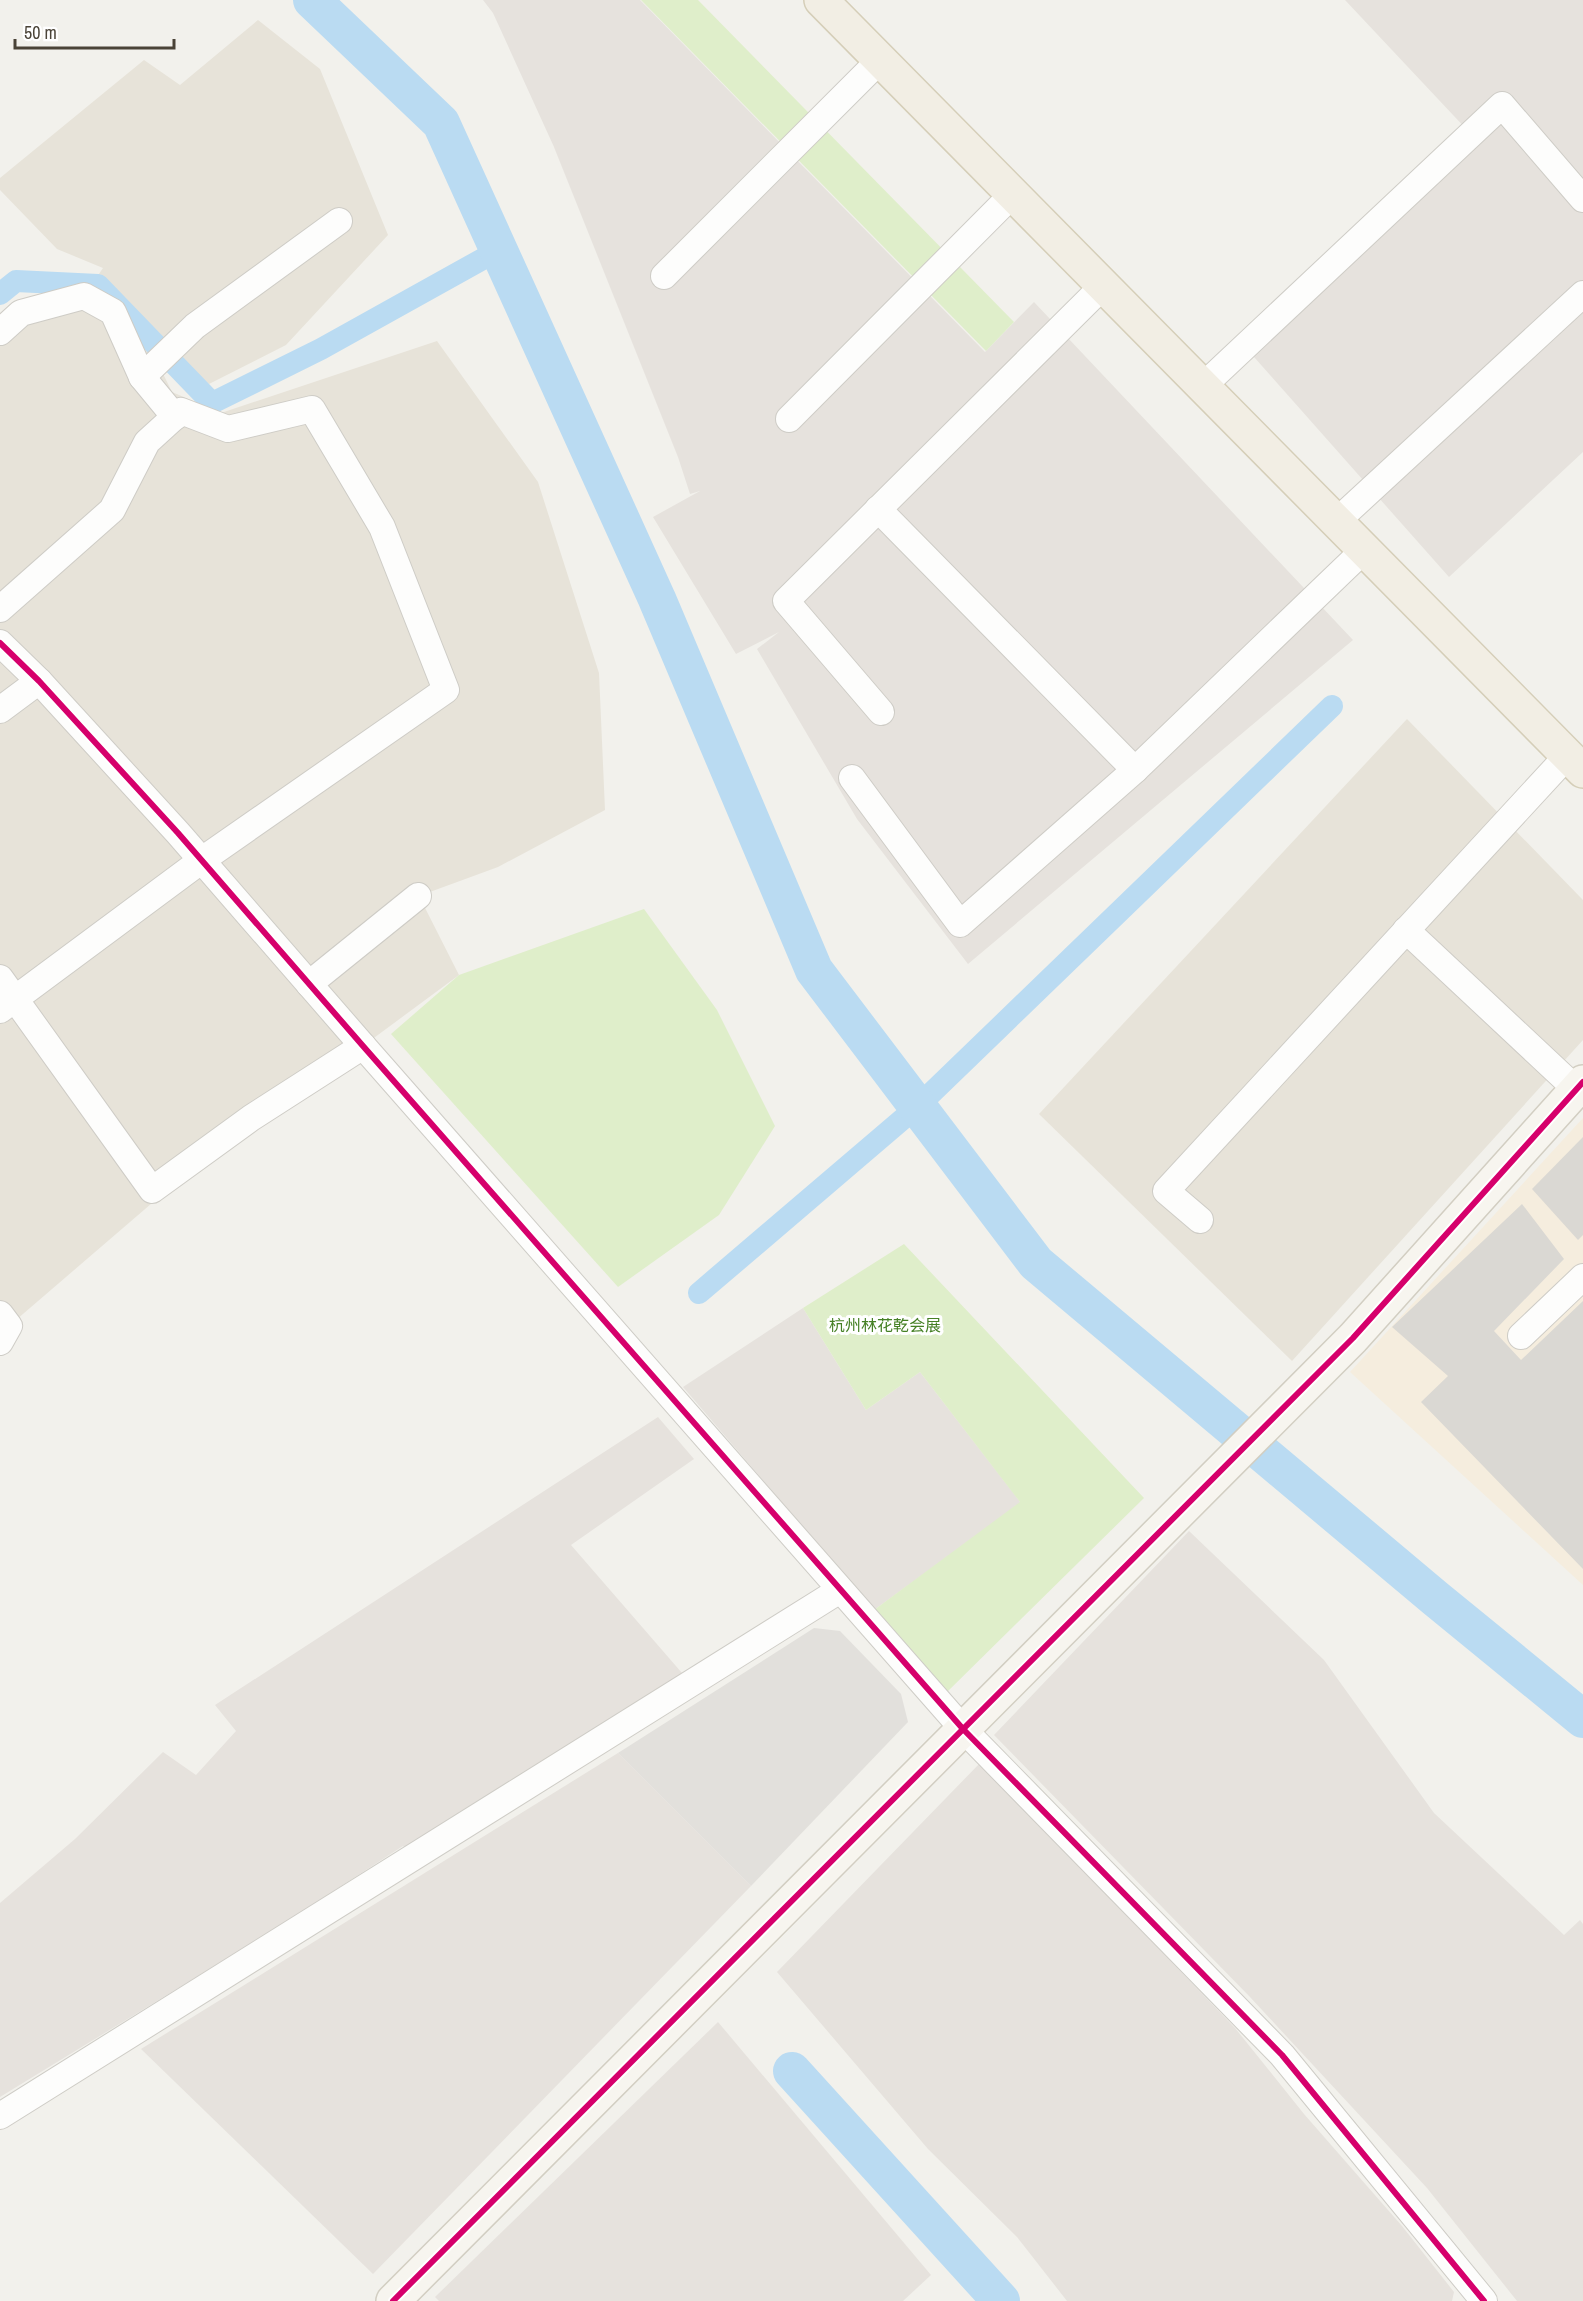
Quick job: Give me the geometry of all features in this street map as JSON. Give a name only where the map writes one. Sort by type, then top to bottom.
[{"type":"main road","points":[[821,0],[1575,763]]},
{"type":"street","points":[[664,276],[880,60]]},
{"type":"street","points":[[1203,386],[1502,105],[1583,199]]},
{"type":"street","points":[[789,419],[1013,194]]},
{"type":"street","points":[[142,377],[195,326],[339,221]]},
{"type":"street","points":[[880,712],[786,601],[1104,285]]},
{"type":"street","points":[[1337,521],[1583,294]]},
{"type":"street","points":[[0,332],[21,313],[84,296],[113,312],[142,377],[174,417]]},
{"type":"street","points":[[0,609],[112,510],[147,442],[181,411],[228,429],[312,409],[382,527],[446,690],[202,860],[8,1005]]},
{"type":"street","points":[[878,509],[1135,770]]},
{"type":"street","points":[[852,778],[960,924],[1135,770],[1365,549]]},
{"type":"street","points":[[0,643],[39,681],[202,860],[963,1729],[1282,2055],[1484,2301]]},
{"type":"street","points":[[0,710],[39,681]]},
{"type":"street","points":[[1200,1220],[1166,1191],[1406,930],[1575,763]]},
{"type":"street","points":[[309,984],[418,897]]},
{"type":"street","points":[[399,2299],[1353,1338],[1580,1086],[1406,930]]},
{"type":"street","points":[[0,978],[8,1005],[152,1190],[250,1119],[363,1046]]},
{"type":"street","points":[[1521,1336],[1583,1277]]},
{"type":"street","points":[[0,1314],[9,1326],[0,1342]]},
{"type":"street","points":[[0,2116],[840,1590]]},
{"type":"shaded area","points":[[483,0],[640,0],[985,352],[1034,302],[1353,640],[968,964],[857,819],[757,649],[779,632],[736,654],[653,517],[700,491],[690,494],[678,457],[554,147],[493,13]]},
{"type":"shaded area","points":[[1345,0],[1583,0],[1583,452],[1449,577],[1238,339],[1469,132]]},
{"type":"shaded area","points":[[258,20],[320,69],[388,235],[286,345],[209,384],[142,331],[172,392],[221,413],[437,341],[538,482],[599,673],[605,810],[498,867],[419,896],[459,975],[363,1046],[251,1118],[9,1326],[0,1315],[0,332],[84,296],[103,268],[57,249],[0,190],[0,178],[144,60],[180,85]]},
{"type":"shaded area","points":[[1407,719],[1583,900],[1583,1040],[1292,1361],[1039,1114]]},
{"type":"shaded area","points":[[1583,1118],[1583,1585],[1350,1372]]},
{"type":"shaded area","name":"杭州林花乾会展","points":[[803,1308],[866,1410],[920,1372],[1021,1503],[874,1610],[683,1387]]},
{"type":"shaded area","points":[[658,1417],[694,1459],[571,1545],[682,1673],[414,1857],[403,1846],[278,1927],[0,2097],[0,1903],[75,1839],[163,1752],[196,1775],[236,1731],[215,1705]]},
{"type":"shaded area","points":[[1189,1531],[1324,1660],[1434,1813],[1564,1935],[1580,1920],[1583,1924],[1583,2301],[1517,2301],[1427,2188],[1250,1997],[994,1735]]},
{"type":"shaded area","points":[[814,1628],[840,1631],[901,1694],[908,1722],[751,1886],[618,1753]]},
{"type":"shaded area","points":[[618,1753],[751,1886],[373,2274],[141,2049]]},
{"type":"shaded area","points":[[980,1763],[1235,2028],[1304,2114],[1402,2226],[1454,2292],[1452,2301],[1067,2301],[1017,2237],[928,2149],[777,1972]]},
{"type":"shaded area","points":[[718,2022],[931,2275],[903,2301],[439,2301],[435,2297]]},
{"type":"green space","points":[[641,0],[698,0],[1014,322],[986,351]]},
{"type":"green space","points":[[644,909],[717,1010],[775,1126],[719,1215],[618,1287],[391,1034],[459,975]]},
{"type":"green space","name":"杭州林花乾会展","points":[[904,1244],[1144,1498],[944,1695],[874,1610],[1020,1502],[920,1372],[866,1410],[803,1308]]},
{"type":"building","points":[[1583,1137],[1583,1235],[1578,1240],[1532,1189]]},
{"type":"building","points":[[1522,1204],[1564,1259],[1494,1331],[1521,1360],[1583,1301],[1583,1569],[1421,1402],[1448,1376],[1392,1327]]},
{"type":"waterway","points":[[312,0],[441,123],[657,599],[814,970],[1036,1263],[1435,1598],[1583,1719]]},
{"type":"waterway","points":[[0,294],[16,281],[98,285],[212,403],[321,349],[499,250]]},
{"type":"waterway","points":[[699,1293],[918,1106],[1332,706]]},
{"type":"waterway","points":[[792,2071],[1001,2301]]},
{"type":"cycle path","points":[[0,643],[39,681],[178,833],[963,1729],[1282,2055],[1484,2301]]},
{"type":"cycle path","points":[[393,2301],[1353,1338],[1583,1082]]}]
